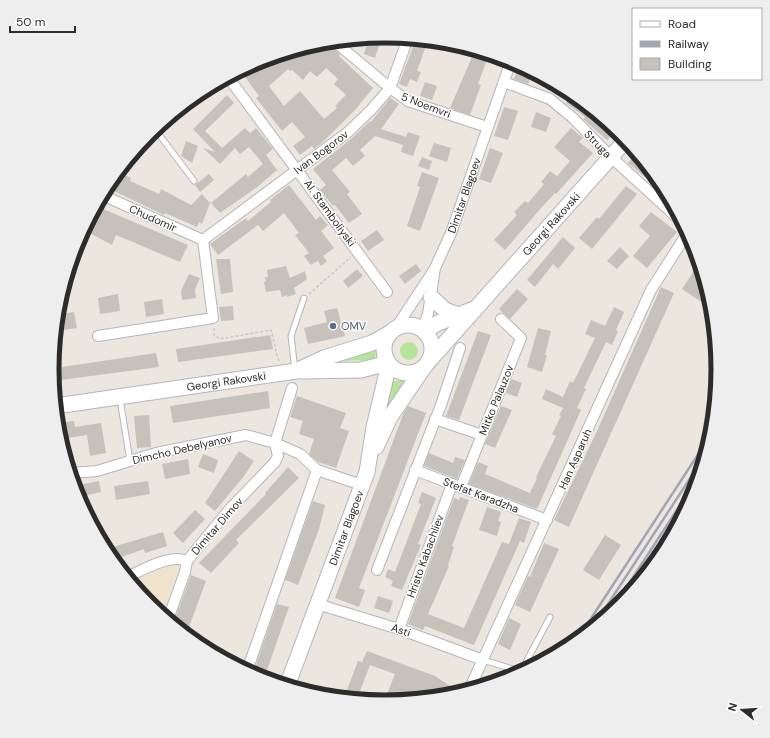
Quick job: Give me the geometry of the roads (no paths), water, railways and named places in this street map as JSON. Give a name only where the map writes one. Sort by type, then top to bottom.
[{"type":"street","name":"Ivan Bogorov","points":[[203,240],[348,132],[390,88],[406,44]]},
{"type":"street","name":"5 Noemvri","points":[[340,46],[390,88],[408,101],[487,127]]},
{"type":"street","name":"Dimitar Blagoev","points":[[423,331],[428,314],[435,268],[451,233],[509,68]]},
{"type":"street","name":"Al. Stamboliyski","points":[[232,82],[387,292]]},
{"type":"street","name":"Struga","points":[[504,82],[550,99],[573,118],[610,156],[669,210]]},
{"type":"street","name":"Georgi Rakovski","points":[[364,479],[390,417],[426,364],[622,144]]},
{"type":"street","name":"Chudomir","points":[[108,198],[203,240]]},
{"type":"street","name":"Han Asparuh","points":[[472,683],[548,520],[651,290],[684,239]]},
{"type":"street","points":[[98,336],[213,318],[203,240]]},
{"type":"street","points":[[393,331],[409,325],[423,331],[431,343],[432,350],[426,364],[410,373],[402,372],[389,363],[384,347],[393,331],[435,268]]},
{"type":"street","points":[[431,297],[445,310],[458,315]]},
{"type":"street","name":"Georgi Rakovski","points":[[423,331],[438,323],[477,308]]},
{"type":"street","name":"Mitko Palauzov","points":[[457,486],[482,435],[521,338],[501,319]]},
{"type":"street","name":"Georgi Rakovski","points":[[61,405],[289,372],[324,358],[372,343],[393,331]]},
{"type":"street","points":[[377,570],[435,419],[460,348]]},
{"type":"street","name":"Dimitar Blagoev","points":[[289,681],[364,479],[380,398],[389,363]]},
{"type":"street","points":[[289,372],[361,370],[389,363]]},
{"type":"street","points":[[361,370],[373,374],[378,382],[380,398]]},
{"type":"street","points":[[275,443],[292,388]]},
{"type":"street","points":[[435,419],[482,435]]},
{"type":"street","name":"Dimcho Debelyanov","points":[[76,473],[97,471],[156,453],[246,435],[275,443],[300,454],[317,470]]},
{"type":"street","name":"Dimitar Dimov","points":[[132,575],[173,558],[181,558],[187,561],[228,511],[275,462],[278,456],[275,443]]},
{"type":"street","points":[[249,665],[317,470],[364,479]]},
{"type":"street","name":"Stefat Karadzha","points":[[415,470],[548,520]]},
{"type":"street","name":"Hristo Kabachliev","points":[[399,629],[457,486]]},
{"type":"street","points":[[170,614],[185,572],[187,561]]},
{"type":"street","name":"Asti","points":[[318,604],[399,629],[483,660]]},
{"type":"lane","points":[[159,134],[194,181]]},
{"type":"lane","points":[[289,372],[291,336],[304,298]]},
{"type":"lane","points":[[120,396],[130,461]]},
{"type":"lane","points":[[526,662],[550,617]]},
{"type":"lane","points":[[483,660],[512,669]]},
{"type":"railway","points":[[587,625],[701,450]]},
{"type":"railway","points":[[603,611],[695,471]]},
{"type":"railway","points":[[624,590],[683,501]]},
{"type":"place","name":"OMV","points":[[333,326]]}]
